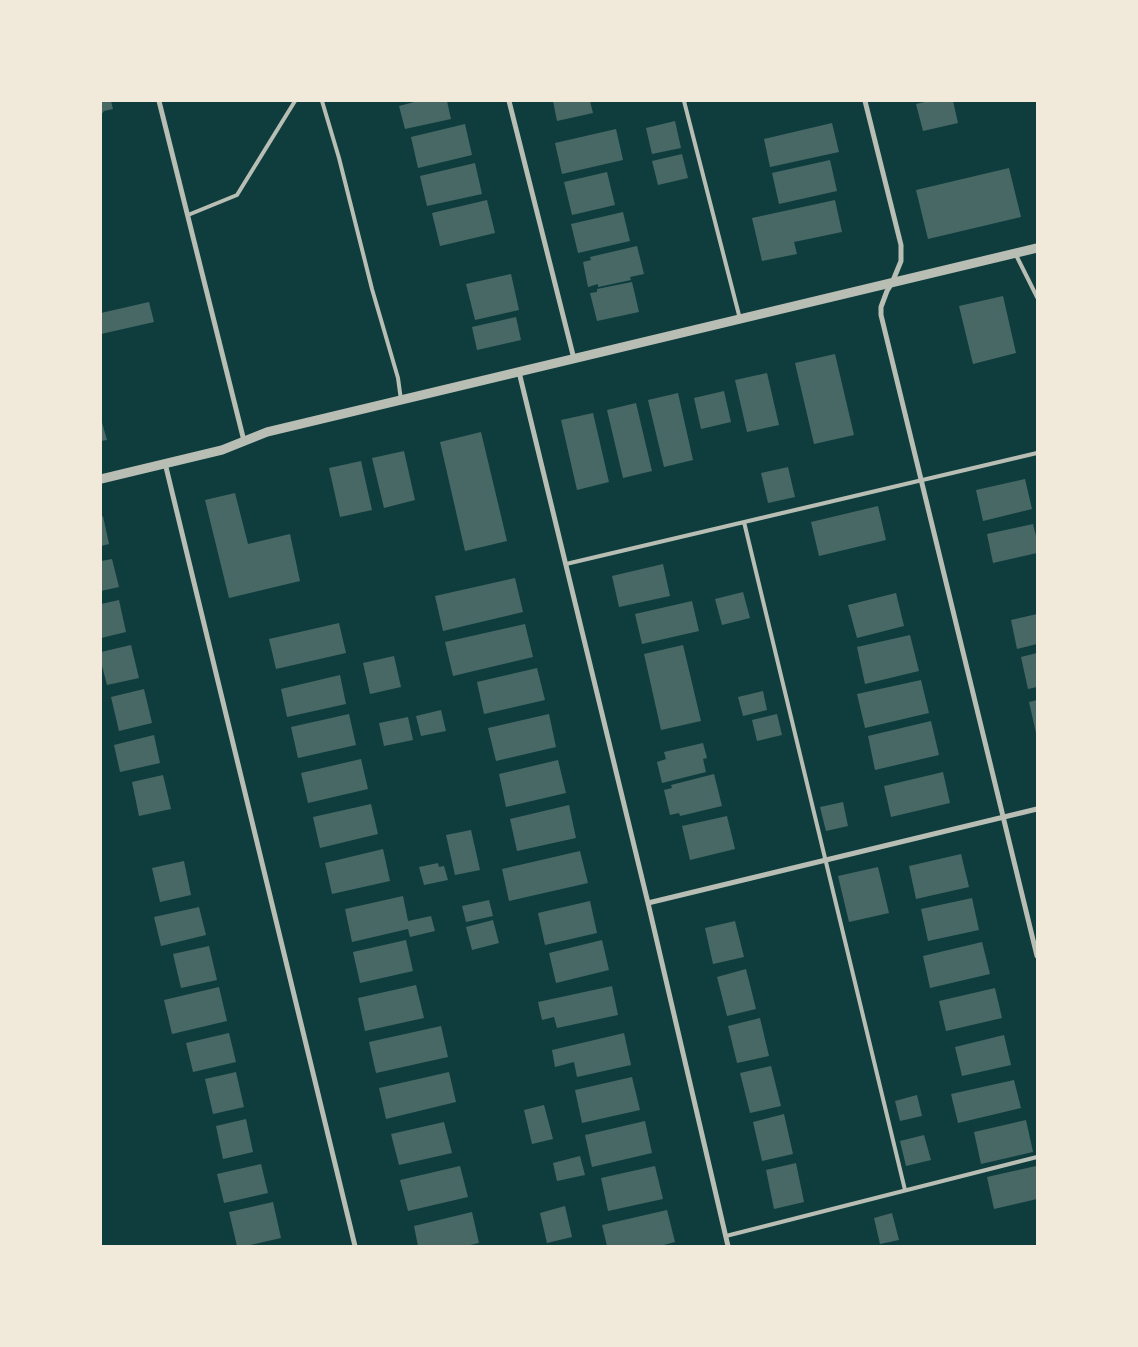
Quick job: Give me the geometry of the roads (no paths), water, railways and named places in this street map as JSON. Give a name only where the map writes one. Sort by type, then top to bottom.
[{"type":"street","points":[[159,101],[244,441]]},
{"type":"street","points":[[509,101],[574,358]]},
{"type":"street","points":[[865,101],[901,245],[901,261],[881,307],[881,315],[1037,956]]},
{"type":"street","points":[[101,479],[222,450],[266,432],[1037,248]]},
{"type":"street","points":[[519,372],[648,903],[728,1246]]},
{"type":"street","points":[[165,463],[354,1246]]},
{"type":"street","points":[[648,903],[1037,809]]},
{"type":"lane","points":[[188,215],[237,195],[295,101]]},
{"type":"lane","points":[[322,101],[339,158],[372,289],[398,378],[401,400]]},
{"type":"lane","points":[[684,101],[740,319]]},
{"type":"lane","points":[[1015,253],[1037,297]]},
{"type":"lane","points":[[566,564],[1037,453]]},
{"type":"lane","points":[[744,522],[905,1190]]},
{"type":"lane","points":[[726,1236],[1037,1157]]}]
